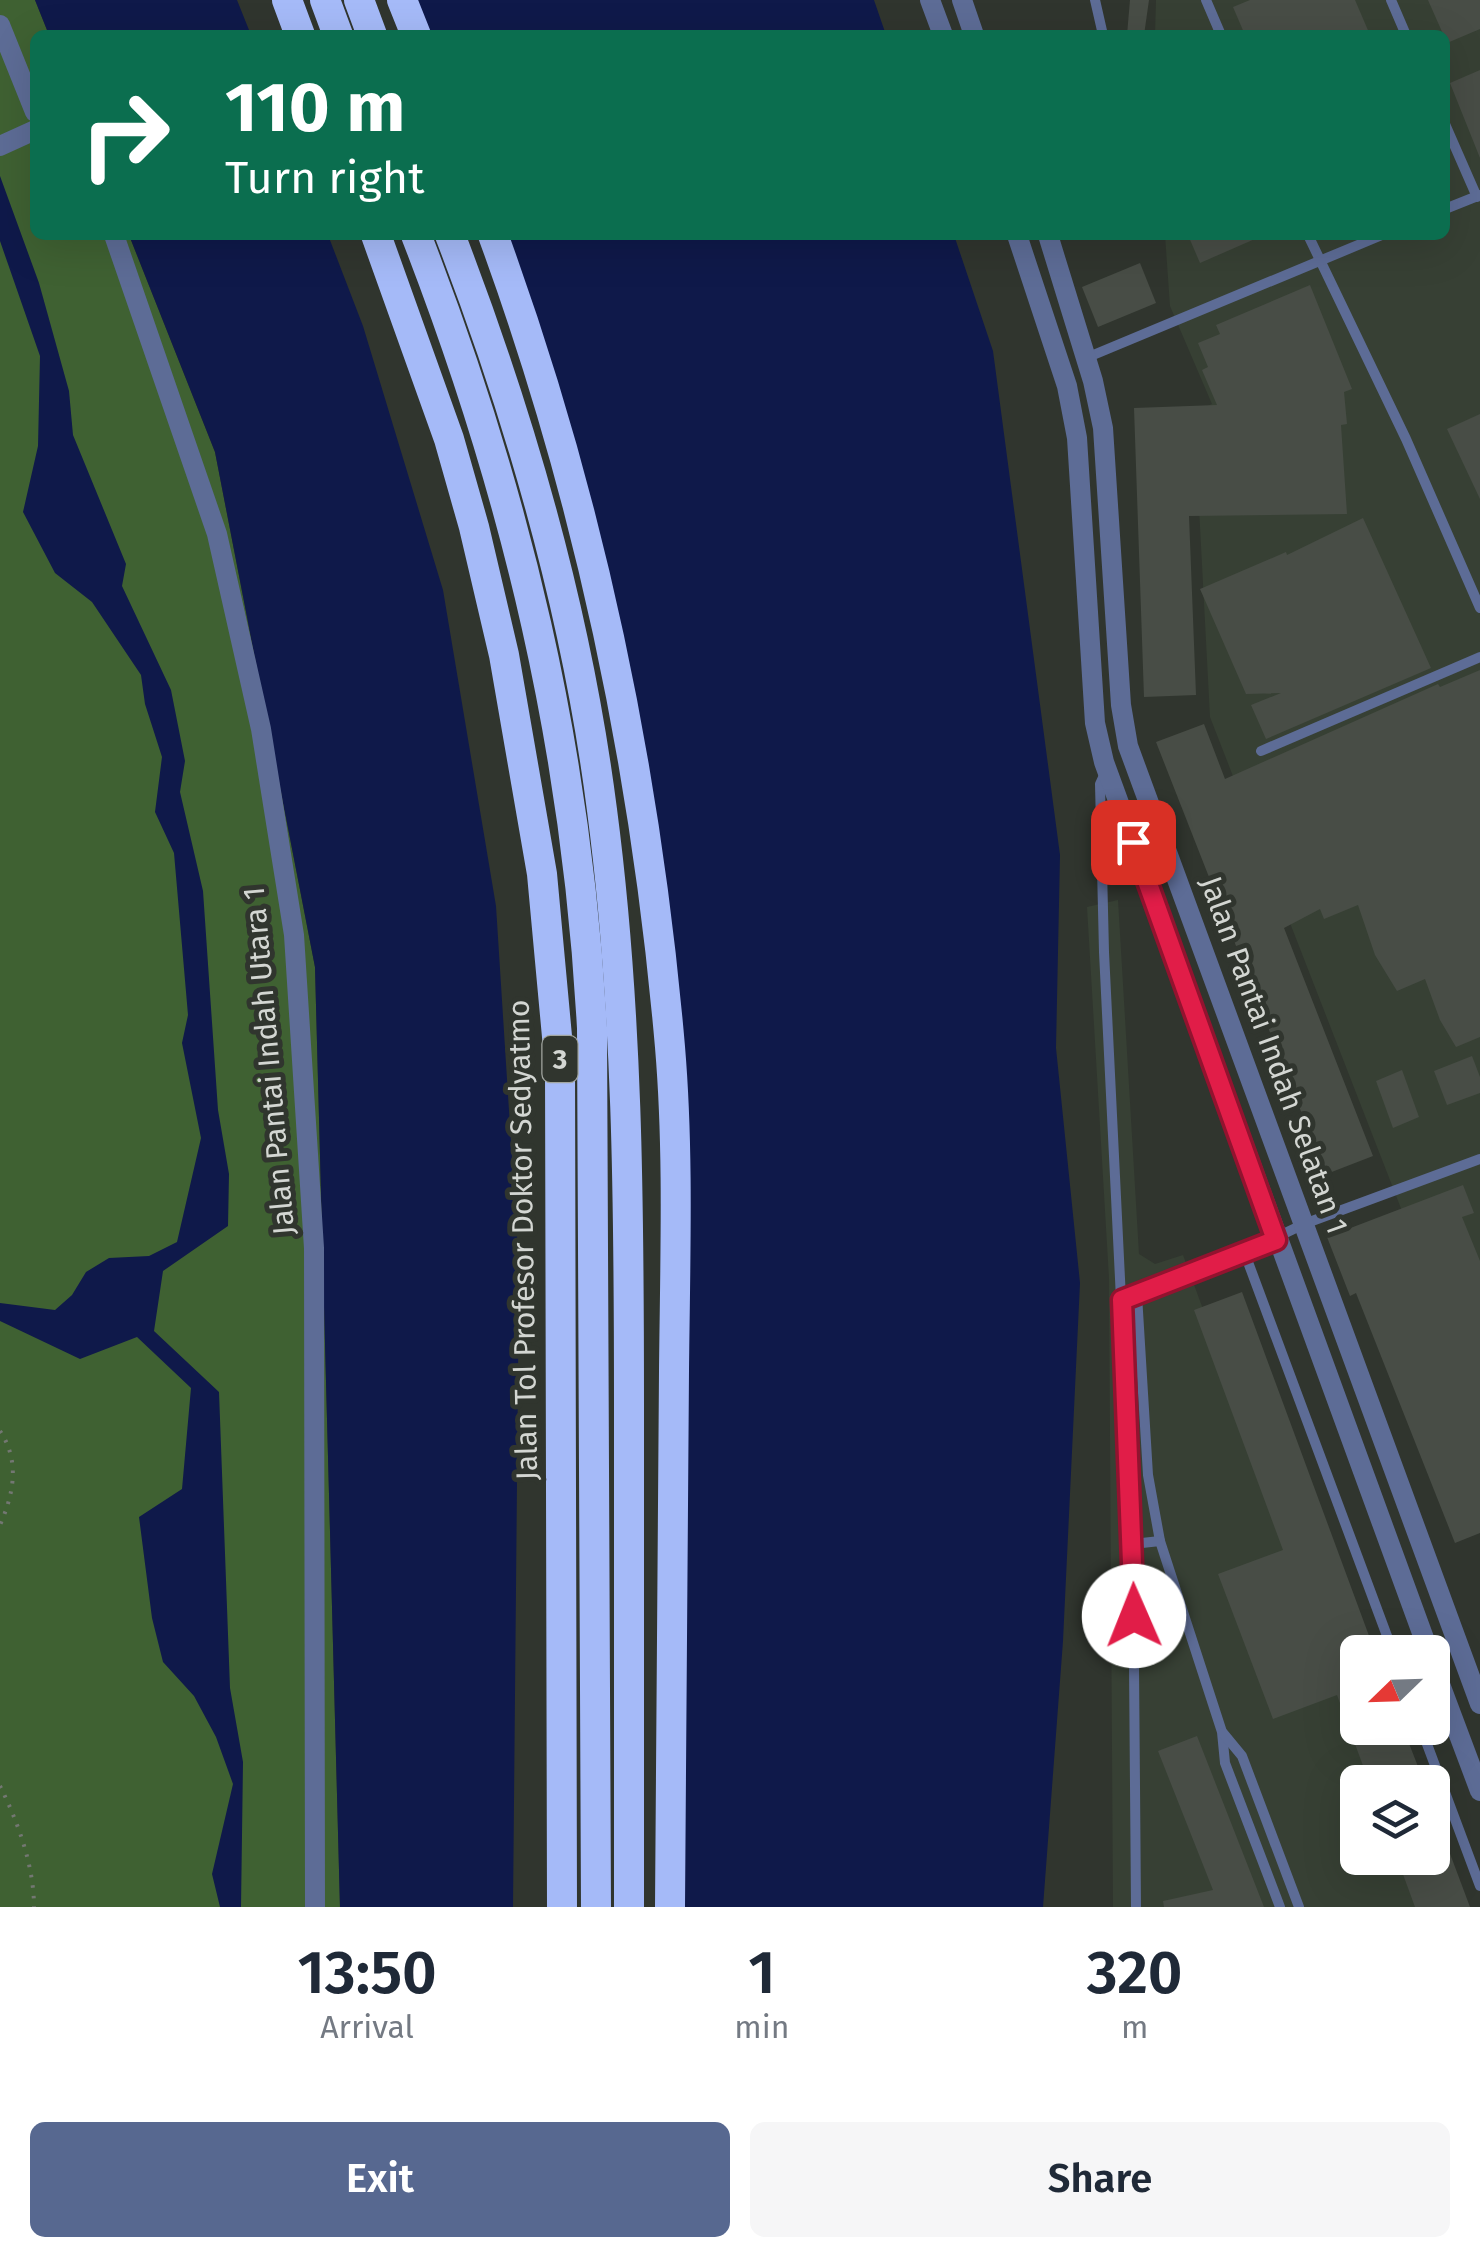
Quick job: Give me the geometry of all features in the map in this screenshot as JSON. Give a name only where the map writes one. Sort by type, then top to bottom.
[{"type":"highway","points":[[287,0],[298,30]]},
{"type":"highway","points":[[325,0],[336,30]]},
{"type":"highway","points":[[359,0],[370,30]]},
{"type":"highway","points":[[402,0],[414,30]]},
{"type":"highway","name":"Jalan Tol Profesor Doktor Sedyatmo","points":[[378,240],[450,440],[474,527],[504,655],[542,874],[561,1107],[562,1907]]},
{"type":"highway","name":"3","points":[[418,240],[502,481],[532,592],[558,716],[587,930],[592,1028],[596,1907]]},
{"type":"highway","name":"3","points":[[452,240],[524,449],[557,572],[602,805],[615,918],[628,1138],[628,1907]]},
{"type":"highway","points":[[495,240],[576,488],[608,622],[645,828],[671,1052],[675,1222],[670,1907]]},
{"type":"street","points":[[930,0],[941,30]]},
{"type":"street","points":[[962,0],[972,30]]},
{"type":"street","points":[[0,25],[30,100]]},
{"type":"street","points":[[2,145],[30,132]]},
{"type":"street","name":"Jalan Pantai Indah Utara 1","points":[[116,240],[217,534],[261,730],[294,935],[314,1248],[314,1907]]},
{"type":"street","name":"Jalan Pantai Indah Selatan 1","points":[[1019,240],[1060,365],[1077,438],[1095,723],[1107,770],[1423,1635]]},
{"type":"street","name":"Jalan Pantai Indah Selatan 1","points":[[1050,240],[1103,428],[1121,705],[1128,746],[1480,1704]]},
{"type":"street","points":[[1060,365],[1086,358]]},
{"type":"street","points":[[1450,1711],[1480,1792]]},
{"type":"lane","points":[[1095,0],[1102,30]]},
{"type":"lane","points":[[1206,0],[1219,30]]},
{"type":"lane","points":[[1390,0],[1404,30]]},
{"type":"lane","points":[[1450,135],[1478,196],[1450,207]]},
{"type":"lane","points":[[1310,240],[1406,438],[1480,608]]},
{"type":"lane","points":[[1086,358],[1369,240]]},
{"type":"lane","points":[[1261,751],[1480,656]]},
{"type":"lane","points":[[1107,770],[1100,784],[1104,952],[1133,1544],[1136,1907]]},
{"type":"lane","points":[[1122,1300],[1245,1254],[1304,1224],[1480,1159]]},
{"type":"lane","points":[[1245,1254],[1387,1635]]},
{"type":"lane","points":[[1137,1294],[1148,1474],[1160,1541],[1222,1732],[1224,1764],[1280,1907]]},
{"type":"lane","points":[[1133,1544],[1160,1541]]},
{"type":"lane","points":[[1222,1732],[1242,1756],[1299,1907]]},
{"type":"lane","points":[[1427,1745],[1480,1886]]},
{"type":"path","points":[[0,1431],[10,1446],[15,1476],[0,1525]]},
{"type":"path","points":[[0,1786],[16,1822],[34,1885],[34,1907]]},
{"type":"shaded area","points":[[35,0],[237,0],[249,30],[47,30]]},
{"type":"shaded area","points":[[408,0],[874,0],[884,30],[420,30]]},
{"type":"shaded area","points":[[1156,0],[1480,0],[1480,1360],[1402,1211],[1210,717],[1194,412],[1212,404],[1170,306],[1165,240],[1450,240],[1450,30],[1155,30]]},
{"type":"shaded area","points":[[0,176],[39,283],[69,391],[73,435],[126,564],[122,586],[171,690],[185,761],[180,792],[203,891],[218,1110],[229,1174],[228,1226],[163,1271],[154,1331],[219,1392],[230,1688],[243,1762],[241,1907],[220,1907],[212,1874],[233,1784],[216,1737],[194,1696],[163,1662],[152,1618],[139,1517],[182,1489],[191,1388],[137,1337],[80,1359],[0,1321],[0,1303],[55,1310],[72,1295],[86,1272],[109,1258],[149,1256],[177,1242],[201,1138],[182,1043],[188,1015],[174,853],[155,812],[162,757],[145,704],[141,675],[92,602],[55,573],[23,512],[38,446],[40,356],[0,241]]},
{"type":"shaded area","points":[[131,240],[330,240],[363,326],[443,590],[496,906],[519,1268],[513,1907],[340,1907],[315,967],[215,452]]},
{"type":"shaded area","points":[[501,240],[956,240],[993,351],[1060,855],[1056,1048],[1080,1283],[1063,1641],[1043,1907],[678,1907],[677,1036],[651,828]]},
{"type":"shaded area","points":[[1118,900],[1139,1254],[1155,1264],[1183,1255],[1340,1679],[1340,1745],[1364,1745],[1372,1765],[1340,1765],[1340,1875],[1412,1875],[1424,1907],[1113,1907],[1109,1278],[1087,907]]},
{"type":"green space","points":[[0,0],[35,0],[47,30],[30,30],[30,240],[131,240],[215,452],[315,967],[340,1907],[0,1907]]},
{"type":"building","points":[[1130,0],[1149,0],[1145,30],[1127,30]]},
{"type":"building","points":[[1250,0],[1355,0],[1368,30],[1243,30],[1233,7]]},
{"type":"building","points":[[1428,0],[1480,0],[1480,29],[1450,42],[1450,30],[1441,30]]},
{"type":"building","points":[[1480,70],[1480,158],[1450,83]]},
{"type":"building","points":[[1190,240],[1253,240],[1200,263]]},
{"type":"building","points":[[1140,263],[1156,303],[1098,327],[1082,287]]},
{"type":"building","points":[[1310,285],[1352,389],[1344,392],[1347,424],[1341,425],[1347,514],[1189,516],[1196,695],[1144,697],[1134,408],[1217,405],[1202,370],[1208,367],[1198,343],[1220,334],[1216,325]]},
{"type":"building","points":[[1480,414],[1480,499],[1447,429]]},
{"type":"building","points":[[1363,518],[1431,668],[1266,739],[1251,705],[1281,693],[1246,694],[1200,589],[1286,552],[1287,555]]},
{"type":"building","points":[[1480,670],[1480,1037],[1456,1047],[1440,1020],[1425,979],[1397,991],[1375,955],[1358,905],[1324,919],[1320,909],[1284,928],[1373,1156],[1311,1180],[1298,1148],[1313,1142],[1156,742],[1204,724],[1225,779],[1438,684],[1440,687]]},
{"type":"building","points":[[1472,1056],[1480,1077],[1480,1093],[1447,1105],[1434,1071]]},
{"type":"building","points":[[1402,1070],[1419,1117],[1393,1128],[1376,1081]]},
{"type":"building","points":[[1463,1185],[1474,1213],[1462,1217],[1480,1261],[1480,1533],[1455,1543],[1356,1293],[1350,1296],[1327,1237]]},
{"type":"building","points":[[1242,1292],[1369,1635],[1340,1635],[1340,1703],[1337,1695],[1273,1719],[1218,1574],[1283,1550],[1194,1310]]},
{"type":"building","points":[[1197,1736],[1264,1907],[1164,1907],[1163,1901],[1213,1890],[1158,1751]]},
{"type":"building","points":[[1355,1745],[1410,1745],[1417,1765],[1363,1765]]},
{"type":"building","points":[[1450,1854],[1470,1907],[1415,1907],[1403,1875],[1450,1875]]},
{"type":"route","points":[[1133,842],[1276,1240],[1122,1300],[1134,1616]]}]
